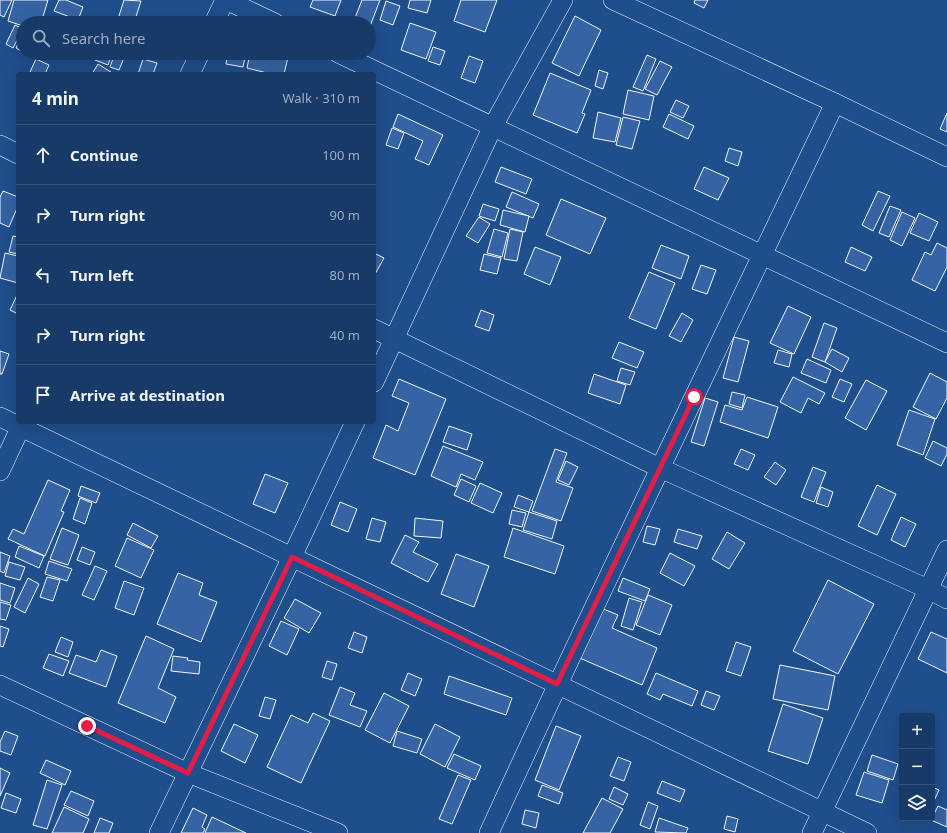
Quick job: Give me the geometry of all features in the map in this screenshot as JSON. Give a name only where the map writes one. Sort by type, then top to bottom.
[{"type":"street","points":[[218,16],[226,0],[260,16]]},
{"type":"street","points":[[376,378],[493,126],[563,0]]},
{"type":"street","points":[[613,0],[836,103],[947,157]]},
{"type":"street","points":[[191,72],[197,60]]},
{"type":"street","points":[[353,60],[947,343]]},
{"type":"street","points":[[489,833],[557,684],[836,103]]},
{"type":"street","points":[[0,145],[16,153]]},
{"type":"street","points":[[376,330],[660,468],[928,589],[947,600]]},
{"type":"street","points":[[0,417],[16,422]]},
{"type":"street","points":[[0,471],[22,424],[292,557],[867,833]]},
{"type":"street","points":[[159,833],[292,557],[354,424]]},
{"type":"street","points":[[812,833],[947,550]]},
{"type":"street","points":[[0,685],[188,773],[338,833]]},
{"type":"building","points":[[0,0],[12,0],[4,17],[0,15]]},
{"type":"building","points":[[14,0],[48,0],[43,16],[16,16],[16,24],[8,21]]},
{"type":"building","points":[[59,0],[66,0],[83,7],[80,16],[67,16],[54,11]]},
{"type":"building","points":[[124,0],[141,1],[136,16],[119,16]]},
{"type":"building","points":[[313,0],[341,0],[335,16],[310,7]]},
{"type":"building","points":[[362,0],[380,0],[374,16],[356,16]]},
{"type":"building","points":[[410,0],[431,0],[427,13],[408,8]]},
{"type":"building","points":[[461,0],[497,0],[485,32],[454,21]]},
{"type":"building","points":[[695,0],[708,0],[704,8],[694,3]]},
{"type":"building","points":[[386,1],[400,6],[393,25],[380,20]]},
{"type":"building","points":[[575,16],[601,30],[579,76],[552,63]]},
{"type":"building","points":[[410,23],[436,32],[426,59],[401,50]]},
{"type":"building","points":[[16,26],[16,42],[13,48],[6,44]]},
{"type":"building","points":[[433,47],[445,51],[440,65],[428,61]]},
{"type":"building","points":[[647,55],[656,59],[643,91],[633,87]]},
{"type":"building","points":[[469,56],[483,61],[475,83],[461,78]]},
{"type":"building","points":[[36,60],[49,65],[46,72],[30,72]]},
{"type":"building","points":[[95,60],[110,60],[108,65]]},
{"type":"building","points":[[112,60],[123,60],[119,70],[110,67]]},
{"type":"building","points":[[143,60],[157,63],[154,72],[139,72]]},
{"type":"building","points":[[227,60],[244,60],[243,67],[226,64]]},
{"type":"building","points":[[249,60],[287,60],[284,72],[263,72],[247,68]]},
{"type":"building","points":[[660,61],[672,67],[657,95],[645,89]]},
{"type":"building","points":[[98,64],[111,72],[93,72]]},
{"type":"building","points":[[599,70],[608,73],[603,89],[595,86]]},
{"type":"building","points":[[550,73],[591,90],[582,113],[585,114],[577,133],[533,115]]},
{"type":"building","points":[[628,90],[654,96],[649,120],[623,114]]},
{"type":"building","points":[[676,100],[689,106],[683,118],[670,112]]},
{"type":"building","points":[[598,112],[621,118],[615,142],[593,138]]},
{"type":"building","points":[[947,113],[947,132],[940,129]]},
{"type":"building","points":[[398,114],[443,135],[429,165],[415,159],[423,141],[393,127]]},
{"type":"building","points":[[669,114],[694,126],[688,139],[663,127]]},
{"type":"building","points":[[623,117],[640,121],[632,149],[616,145]]},
{"type":"building","points":[[392,128],[404,133],[398,149],[386,145]]},
{"type":"building","points":[[729,148],[742,152],[738,166],[725,161]]},
{"type":"building","points":[[501,167],[532,179],[526,194],[495,182]]},
{"type":"building","points":[[704,167],[729,178],[718,200],[694,189]]},
{"type":"building","points":[[3,191],[16,196],[16,211],[9,227],[0,223],[0,197]]},
{"type":"building","points":[[878,191],[890,196],[873,231],[862,225]]},
{"type":"building","points":[[512,192],[539,204],[533,218],[506,207]]},
{"type":"building","points":[[561,199],[606,218],[590,254],[546,235]]},
{"type":"building","points":[[483,204],[499,209],[495,221],[479,216]]},
{"type":"building","points":[[890,206],[901,210],[889,237],[879,233]]},
{"type":"building","points":[[503,210],[529,216],[525,232],[500,225]]},
{"type":"building","points":[[902,212],[915,218],[902,246],[890,240]]},
{"type":"building","points":[[919,213],[938,222],[929,241],[910,233]]},
{"type":"building","points":[[479,217],[490,224],[478,243],[466,236]]},
{"type":"building","points":[[494,229],[508,233],[502,257],[487,253]]},
{"type":"building","points":[[510,229],[523,232],[517,261],[504,259]]},
{"type":"building","points":[[13,236],[16,237],[16,254],[9,252]]},
{"type":"building","points":[[937,243],[947,248],[947,267],[935,291],[912,280],[925,252],[931,255]]},
{"type":"building","points":[[661,245],[689,256],[681,279],[652,268]]},
{"type":"building","points":[[535,247],[561,257],[550,285],[524,274]]},
{"type":"building","points":[[851,247],[872,257],[865,271],[845,262]]},
{"type":"building","points":[[5,253],[16,256],[16,282],[0,278]]},
{"type":"building","points":[[376,254],[384,258],[376,272]]},
{"type":"building","points":[[484,254],[501,258],[497,274],[480,270]]},
{"type":"building","points":[[701,265],[716,270],[707,294],[692,289]]},
{"type":"building","points":[[649,272],[675,283],[656,329],[629,318]]},
{"type":"building","points":[[16,297],[16,313],[10,310]]},
{"type":"building","points":[[788,306],[811,317],[794,354],[770,343]]},
{"type":"building","points":[[481,310],[494,315],[489,331],[475,326]]},
{"type":"building","points":[[682,313],[693,320],[681,342],[669,336]]},
{"type":"building","points":[[824,323],[837,328],[825,362],[812,357]]},
{"type":"building","points":[[734,337],[749,341],[738,382],[723,378]]},
{"type":"building","points":[[619,342],[644,352],[637,368],[612,358]]},
{"type":"building","points":[[832,349],[849,358],[842,372],[825,362]]},
{"type":"building","points":[[778,350],[792,354],[789,367],[774,363]]},
{"type":"building","points":[[0,351],[9,354],[2,374],[0,374]]},
{"type":"building","points":[[807,359],[831,370],[826,383],[801,373]]},
{"type":"building","points":[[621,368],[635,372],[630,385],[617,381]]},
{"type":"building","points":[[930,373],[947,382],[947,398],[936,419],[913,407]]},
{"type":"building","points":[[594,374],[626,385],[620,404],[588,393]]},
{"type":"building","points":[[793,377],[825,393],[819,404],[808,398],[801,413],[780,402]]},
{"type":"building","points":[[399,379],[446,399],[415,475],[373,458],[386,425],[398,431],[409,403],[392,396]]},
{"type":"building","points":[[840,379],[852,384],[844,402],[832,397]]},
{"type":"building","points":[[866,380],[887,391],[866,430],[845,418]]},
{"type":"building","points":[[732,392],[745,395],[742,408],[729,404]]},
{"type":"building","points":[[747,397],[778,407],[768,438],[720,422],[725,405],[742,410]]},
{"type":"building","points":[[705,398],[718,402],[704,446],[691,442]]},
{"type":"building","points":[[909,410],[935,419],[923,455],[897,445]]},
{"type":"building","points":[[449,426],[472,434],[467,450],[443,442]]},
{"type":"building","points":[[933,441],[947,448],[947,454],[941,466],[925,458]]},
{"type":"building","points":[[443,446],[483,462],[475,480],[461,474],[456,487],[431,476]]},
{"type":"building","points":[[555,449],[567,453],[556,482],[573,488],[561,521],[532,511]]},
{"type":"building","points":[[741,449],[755,455],[748,470],[734,464]]},
{"type":"building","points":[[566,461],[578,467],[569,485],[558,480]]},
{"type":"building","points":[[775,462],[786,470],[776,485],[764,477]]},
{"type":"building","points":[[813,467],[826,472],[814,502],[801,497]]},
{"type":"building","points":[[265,474],[288,483],[275,513],[253,504]]},
{"type":"building","points":[[461,479],[476,486],[469,502],[454,495]]},
{"type":"building","points":[[48,480],[70,490],[61,511],[64,512],[45,556],[8,539],[13,529],[24,534]]},
{"type":"building","points":[[480,483],[502,493],[493,513],[471,503]]},
{"type":"building","points":[[877,485],[896,494],[877,535],[858,526]]},
{"type":"building","points":[[81,486],[100,493],[96,503],[78,496]]},
{"type":"building","points":[[821,487],[833,492],[828,507],[816,503]]},
{"type":"building","points":[[518,495],[533,501],[529,512],[514,507]]},
{"type":"building","points":[[80,498],[92,503],[85,524],[73,519]]},
{"type":"building","points":[[340,502],[357,509],[348,532],[331,525]]},
{"type":"building","points":[[512,510],[526,513],[522,527],[509,524]]},
{"type":"building","points":[[529,512],[557,521],[552,539],[523,530]]},
{"type":"building","points":[[901,517],[916,524],[905,547],[891,540]]},
{"type":"building","points":[[372,518],[386,522],[380,542],[366,539]]},
{"type":"building","points":[[415,518],[443,521],[441,538],[414,536]]},
{"type":"building","points":[[133,523],[158,536],[151,548],[127,535]]},
{"type":"building","points":[[647,526],[660,529],[655,545],[643,542]]},
{"type":"building","points":[[62,528],[79,535],[68,565],[50,559]]},
{"type":"building","points":[[513,528],[564,546],[555,574],[504,557]]},
{"type":"building","points":[[678,529],[702,536],[697,549],[674,542]]},
{"type":"building","points":[[727,532],[745,543],[729,569],[712,559]]},
{"type":"building","points":[[405,535],[419,542],[413,552],[438,564],[428,582],[391,563]]},
{"type":"building","points":[[127,538],[154,550],[141,578],[115,566]]},
{"type":"building","points":[[19,546],[44,556],[39,568],[15,557]]},
{"type":"building","points":[[82,547],[95,552],[90,565],[77,560]]},
{"type":"building","points":[[0,552],[10,556],[4,573],[0,571]]},
{"type":"building","points":[[670,553],[695,566],[684,586],[660,573]]},
{"type":"building","points":[[456,554],[489,566],[474,607],[441,594]]},
{"type":"building","points":[[49,561],[72,569],[67,581],[45,574]]},
{"type":"building","points":[[9,562],[25,567],[20,580],[5,576]]},
{"type":"building","points":[[95,566],[107,571],[94,600],[82,595]]},
{"type":"building","points":[[178,573],[203,583],[199,595],[217,602],[201,642],[157,624]]},
{"type":"building","points":[[47,577],[60,580],[53,601],[40,597]]},
{"type":"building","points":[[28,578],[39,584],[25,613],[14,607]]},
{"type":"building","points":[[623,578],[650,589],[645,601],[618,591]]},
{"type":"building","points":[[828,580],[874,604],[838,674],[793,651]]},
{"type":"building","points":[[124,581],[144,588],[134,615],[115,608]]},
{"type":"building","points":[[0,583],[15,588],[10,603],[0,600]]},
{"type":"building","points":[[648,595],[672,605],[660,635],[636,625]]},
{"type":"building","points":[[629,598],[642,602],[633,630],[621,626]]},
{"type":"building","points":[[295,599],[321,613],[309,633],[284,618]]},
{"type":"building","points":[[0,602],[11,605],[6,620],[0,619]]},
{"type":"building","points":[[596,606],[618,615],[612,628],[657,648],[642,685],[575,656]]},
{"type":"building","points":[[281,621],[299,629],[287,655],[269,646]]},
{"type":"building","points":[[0,626],[9,629],[3,647],[0,646]]},
{"type":"building","points":[[354,632],[367,637],[362,653],[348,648]]},
{"type":"building","points":[[931,632],[947,639],[947,673],[918,659]]},
{"type":"building","points":[[146,636],[174,649],[158,688],[176,697],[165,723],[118,703]]},
{"type":"building","points":[[61,637],[73,642],[68,657],[55,652]]},
{"type":"building","points":[[736,642],[751,647],[741,676],[726,671]]},
{"type":"building","points":[[101,650],[117,656],[106,687],[69,673],[76,655],[96,662]]},
{"type":"building","points":[[49,654],[69,661],[63,676],[43,668]]},
{"type":"building","points":[[173,656],[188,658],[187,660],[200,662],[199,674],[171,671]]},
{"type":"building","points":[[327,661],[337,664],[332,680],[322,677]]},
{"type":"building","points":[[780,665],[835,676],[828,710],[773,699]]},
{"type":"building","points":[[408,673],[422,679],[415,696],[401,690]]},
{"type":"building","points":[[656,673],[698,691],[692,706],[663,694],[660,700],[647,694]]},
{"type":"building","points":[[449,676],[512,698],[506,715],[444,694]]},
{"type":"building","points":[[340,687],[355,693],[350,705],[367,711],[360,727],[329,715]]},
{"type":"building","points":[[706,691],[720,696],[714,710],[701,705]]},
{"type":"building","points":[[384,693],[409,706],[390,743],[365,730]]},
{"type":"building","points":[[265,697],[276,700],[270,719],[259,716]]},
{"type":"building","points":[[783,704],[823,718],[808,764],[768,751]]},
{"type":"building","points":[[313,713],[330,721],[301,783],[267,767],[291,715],[308,723]]},
{"type":"building","points":[[234,724],[258,735],[245,763],[221,751]]},
{"type":"building","points":[[435,724],[460,737],[445,767],[420,754]]},
{"type":"building","points":[[556,726],[581,736],[559,790],[535,780]]},
{"type":"building","points":[[5,731],[18,736],[11,755],[0,751],[0,742]]},
{"type":"building","points":[[397,731],[422,739],[417,753],[393,746]]},
{"type":"building","points":[[454,754],[481,766],[475,780],[447,768]]},
{"type":"building","points":[[872,755],[898,764],[893,780],[867,771]]},
{"type":"building","points":[[618,757],[631,762],[624,781],[610,776]]},
{"type":"building","points":[[46,760],[71,771],[65,785],[40,773]]},
{"type":"building","points":[[0,768],[10,773],[0,796]]},
{"type":"building","points":[[864,772],[889,780],[882,803],[856,795]]},
{"type":"building","points":[[458,775],[471,780],[452,824],[439,819]]},
{"type":"building","points":[[47,780],[62,785],[47,829],[33,825]]},
{"type":"building","points":[[662,781],[685,790],[680,802],[657,793]]},
{"type":"building","points":[[542,785],[563,793],[559,804],[538,796]]},
{"type":"building","points":[[614,787],[628,794],[623,805],[609,799]]},
{"type":"building","points":[[935,788],[939,790],[935,799]]},
{"type":"building","points":[[71,791],[94,801],[88,816],[64,805]]},
{"type":"building","points":[[6,793],[21,799],[16,813],[1,808]]},
{"type":"building","points":[[602,798],[623,809],[610,833],[583,833]]},
{"type":"building","points":[[648,802],[658,806],[650,829],[640,825]]},
{"type":"building","points":[[938,806],[947,810],[947,827],[933,821],[935,821],[935,812]]},
{"type":"building","points":[[64,807],[89,819],[83,833],[52,833]]},
{"type":"building","points":[[193,808],[207,815],[202,827],[205,829],[203,833],[181,833]]},
{"type":"building","points":[[525,810],[539,813],[536,828],[522,824]]},
{"type":"building","points":[[727,816],[738,819],[735,832],[724,829]]},
{"type":"building","points":[[212,817],[246,833],[205,833]]},
{"type":"building","points":[[100,818],[113,823],[109,833],[94,833]]},
{"type":"building","points":[[659,818],[688,828],[686,833],[655,832]]},
{"type":"route","points":[[87,726],[188,773],[292,557],[557,684],[694,397]]}]
